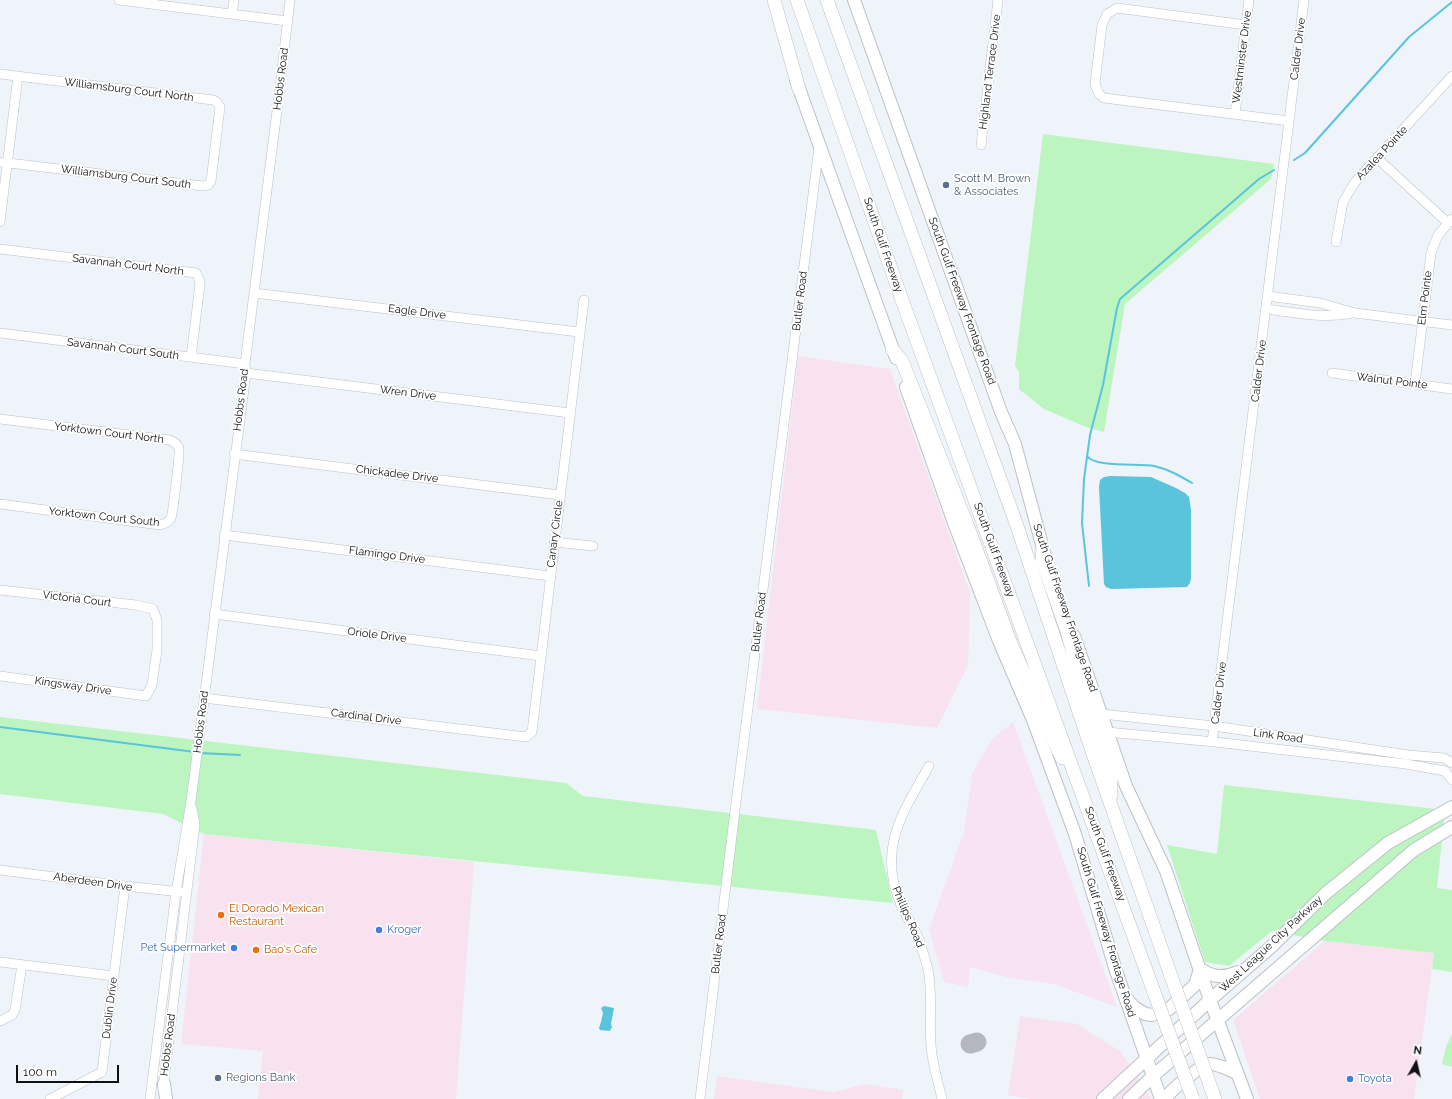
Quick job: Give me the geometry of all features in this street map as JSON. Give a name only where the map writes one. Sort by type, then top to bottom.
[{"type":"highway","points":[[774,0],[799,89]]},
{"type":"highway","name":"South Gulf Freeway","points":[[797,0],[902,300],[1193,1099]]},
{"type":"highway","name":"South Gulf Freeway","points":[[827,0],[1013,516],[1111,806],[1213,1094]]},
{"type":"highway","points":[[892,349],[902,361],[968,528],[1011,644],[1058,750],[1080,786]]},
{"type":"highway","points":[[1042,548],[1042,560],[1067,631],[1082,685],[1112,778],[1111,806]]},
{"type":"main road","name":"South Gulf Freeway Frontage Road","points":[[768,0],[953,520],[999,641],[1034,720],[1075,834],[1115,970],[1161,1099]]},
{"type":"main road","name":"South Gulf Freeway Frontage Road","points":[[854,0],[996,398],[1015,444],[1042,548],[1102,714],[1126,786],[1166,871],[1210,1000],[1247,1099]]},
{"type":"main road","name":"West League City Parkway","points":[[1103,1099],[1210,1000],[1271,947],[1326,893],[1388,843],[1450,806]]},
{"type":"main road","name":"West League City Parkway","points":[[1129,1099],[1153,1076],[1414,850],[1452,827]]},
{"type":"main road","points":[[1125,997],[1134,1007],[1145,1014],[1152,1015],[1169,1008],[1195,985],[1199,969],[1215,976],[1227,976],[1245,969]]},
{"type":"main road","points":[[1165,1099],[1178,1084],[1208,1064],[1215,1064],[1237,1073]]},
{"type":"main road","points":[[164,1084],[166,1099]]},
{"type":"street","points":[[119,0],[287,21]]},
{"type":"street","points":[[232,14],[234,0]]},
{"type":"street","name":"Hobbs Road","points":[[150,1099],[176,892],[191,801],[246,368],[290,0]]},
{"type":"street","name":"Highland Terrace Drive","points":[[981,145],[998,0]]},
{"type":"street","name":"Westminster Drive","points":[[1235,114],[1249,0]]},
{"type":"street","name":"Calder Drive","points":[[1212,742],[1304,0]]},
{"type":"street","points":[[1246,25],[1116,8],[1107,14],[1103,23],[1095,84],[1099,94],[1104,98],[1289,121]]},
{"type":"street","name":"Williamsburg Court North","points":[[0,74],[213,100],[217,102],[220,107],[216,143]]},
{"type":"street","points":[[0,222],[4,162],[18,76]]},
{"type":"street","name":"Azalea Pointe","points":[[1336,242],[1343,202],[1355,182],[1452,76]]},
{"type":"street","name":"Williamsburg Court South","points":[[4,162],[203,186],[208,185],[211,181],[216,143]]},
{"type":"street","name":"Butler Road","points":[[700,1099],[819,145]]},
{"type":"street","points":[[1377,158],[1450,221]]},
{"type":"street","name":"Elm Pointe","points":[[1415,384],[1431,253],[1438,235],[1450,221]]},
{"type":"street","name":"Savannah Court North","points":[[0,249],[196,273],[200,284],[191,357]]},
{"type":"street","name":"Eagle Drive","points":[[254,293],[579,332]]},
{"type":"street","points":[[1268,296],[1320,303],[1355,313],[1452,325]]},
{"type":"street","name":"Canary Circle","points":[[529,736],[532,732],[584,300]]},
{"type":"street","points":[[1266,309],[1321,316],[1336,316],[1355,313]]},
{"type":"street","name":"Savannah Court South","points":[[0,333],[191,357],[246,368]]},
{"type":"street","name":"Wren Drive","points":[[246,368],[570,413]]},
{"type":"street","name":"Walnut Pointe","points":[[1332,374],[1452,389]]},
{"type":"street","name":"Yorktown Court North","points":[[0,419],[170,440],[177,444],[179,449],[176,483]]},
{"type":"street","name":"Chickadee Drive","points":[[234,454],[560,495]]},
{"type":"street","name":"Yorktown Court South","points":[[0,504],[160,525],[167,523],[171,518],[176,483]]},
{"type":"street","name":"Flamingo Drive","points":[[224,535],[550,576]]},
{"type":"street","points":[[554,542],[593,546]]},
{"type":"street","name":"Victoria Court","points":[[0,590],[136,605],[153,609],[157,620],[157,650],[152,686],[146,696]]},
{"type":"street","name":"Oriole Drive","points":[[214,614],[541,656]]},
{"type":"street","name":"Kingsway Drive","points":[[0,676],[146,696]]},
{"type":"street","name":"Cardinal Drive","points":[[204,698],[526,737],[529,736]]},
{"type":"street","name":"Link Road","points":[[1102,714],[1214,726],[1408,755],[1444,758],[1452,763]]},
{"type":"street","name":"Link Road","points":[[1107,732],[1212,742],[1434,768],[1445,770],[1452,780]]},
{"type":"street","points":[[1308,753],[1309,740]]},
{"type":"street","name":"Phillips Road","points":[[929,766],[898,824],[893,846],[892,874],[895,890],[918,938],[928,970],[931,990],[931,1046],[942,1099]]},
{"type":"street","name":"Hobbs Road","points":[[162,1099],[195,824],[191,801]]},
{"type":"street","name":"Aberdeen Drive","points":[[0,870],[186,893]]},
{"type":"street","name":"Dublin Drive","points":[[50,1099],[102,1072],[125,886]]},
{"type":"street","points":[[0,962],[114,976]]},
{"type":"street","points":[[0,1021],[12,1015],[16,1010],[22,965]]},
{"type":"shaded area","points":[[798,356],[890,369],[970,593],[968,665],[937,728],[757,709]]},
{"type":"shaded area","points":[[1013,722],[1117,1007],[1054,984],[1010,978],[970,967],[968,987],[944,982],[929,929],[964,832],[972,774],[992,739]]},
{"type":"shaded area","points":[[204,834],[474,862],[456,1099],[258,1099],[263,1051],[181,1044]]},
{"type":"shaded area","points":[[1325,941],[1434,953],[1414,1099],[1260,1099],[1233,1020]]},
{"type":"shaded area","points":[[1020,1016],[1077,1024],[1121,1052],[1151,1099],[1030,1099],[1008,1095]]},
{"type":"shaded area","points":[[717,1076],[833,1092],[865,1084],[903,1090],[902,1099],[714,1099]]},
{"type":"green space","points":[[1043,134],[1274,164],[1271,179],[1125,304],[1104,432],[1086,427],[1044,409],[1019,389],[1019,372],[1015,366]]},
{"type":"green space","points":[[0,717],[566,783],[583,796],[876,830],[893,903],[204,834],[163,814],[0,794]]},
{"type":"green space","points":[[1224,785],[1445,810],[1437,888],[1452,890],[1452,972],[1432,969],[1434,953],[1325,941],[1272,931],[1229,966],[1205,962],[1167,845],[1217,854]]},
{"type":"green space","points":[[1452,1034],[1452,1067],[1442,1064],[1446,1047]]},
{"type":"water","points":[[1104,477],[1151,477],[1176,488],[1189,497],[1191,510],[1191,578],[1187,587],[1111,589],[1106,587],[1104,584],[1099,487],[1100,480]]},
{"type":"water","points":[[604,1006],[614,1008],[611,1024],[612,1027],[610,1031],[600,1030],[599,1028],[603,1013],[601,1008]]},
{"type":"waterway","points":[[1294,160],[1305,153],[1409,37],[1452,2]]},
{"type":"waterway","points":[[1089,586],[1082,523],[1084,479],[1090,435],[1103,385],[1120,299],[1259,179],[1274,170]]},
{"type":"waterway","points":[[1087,456],[1092,460],[1108,464],[1147,465],[1159,467],[1192,483]]},
{"type":"waterway","points":[[0,727],[195,752]]},
{"type":"waterway","points":[[200,753],[240,755]]},
{"type":"taxiway","points":[[970,1044],[977,1042]]},
{"type":"place","name":"Scott M. Brown & Associates","points":[[946,185]]},
{"type":"place","name":"El Dorado Mexican Restaurant","points":[[221,915]]},
{"type":"place","name":"Kroger","points":[[379,930]]},
{"type":"place","name":"Pet Supermarket","points":[[234,948]]},
{"type":"place","name":"Bao's Cafe","points":[[256,950]]},
{"type":"place","name":"Regions Bank","points":[[218,1078]]},
{"type":"place","name":"Toyota","points":[[1350,1079]]}]
